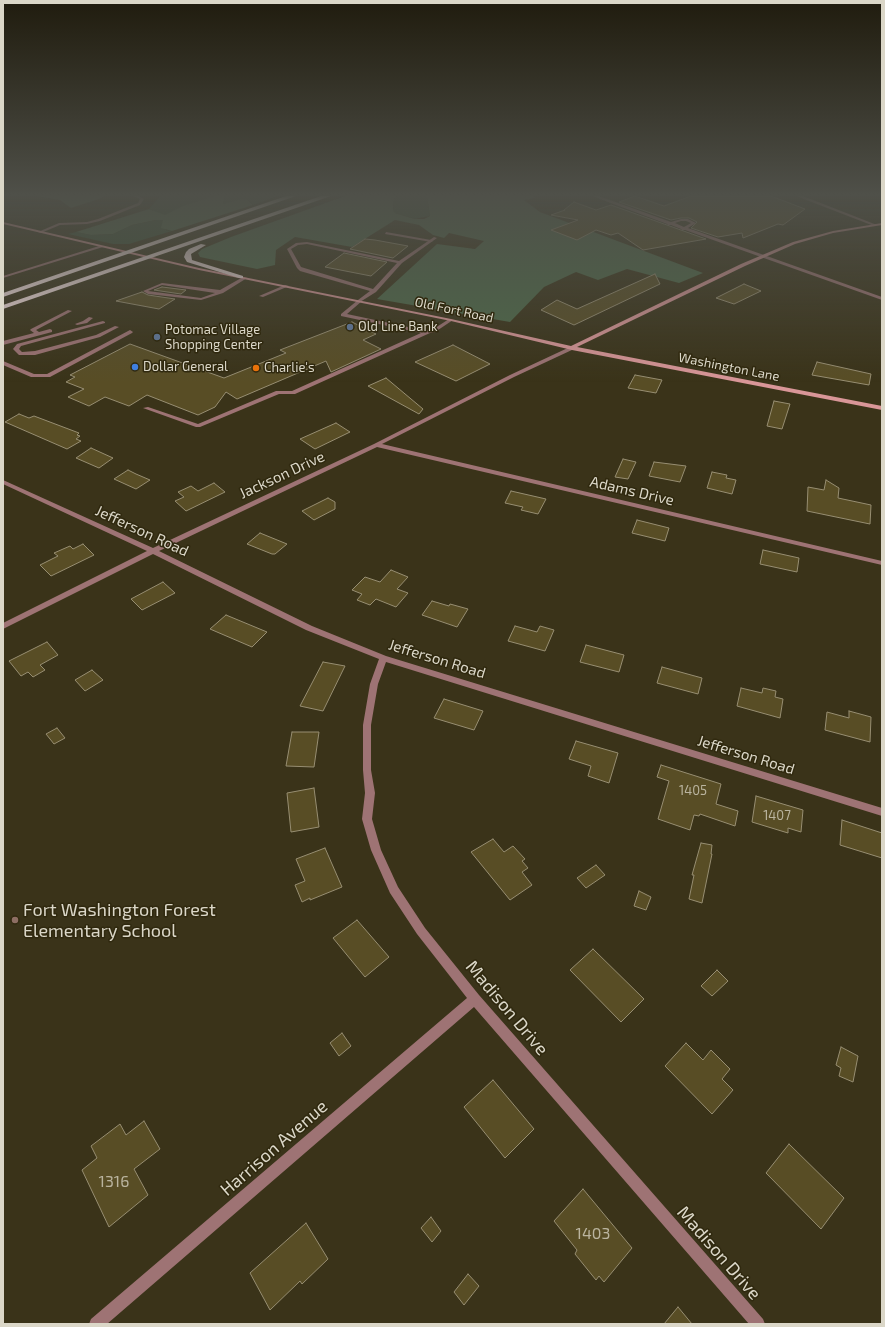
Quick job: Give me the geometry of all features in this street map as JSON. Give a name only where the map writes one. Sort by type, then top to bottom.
[{"type":"highway","points":[[3,294],[115,258]]},
{"type":"highway","points":[[3,307],[145,258]]},
{"type":"highway","points":[[187,258],[189,261],[243,278]]},
{"type":"main road","name":"Old Fort Road","points":[[152,258],[451,320],[572,348]]},
{"type":"main road","points":[[572,348],[758,258]]},
{"type":"main road","name":"Washington Lane","points":[[572,348],[882,408]]},
{"type":"street","points":[[3,277],[65,258]]},
{"type":"street","points":[[294,258],[299,268],[302,270],[374,291]]},
{"type":"street","points":[[380,258],[400,262]]},
{"type":"street","points":[[406,258],[400,262],[374,291],[343,315],[428,332]]},
{"type":"street","points":[[763,258],[882,299]]},
{"type":"street","points":[[221,292],[183,291],[173,294],[162,292],[152,294],[145,291],[160,284],[171,286],[183,291],[201,299],[221,292],[243,278]]},
{"type":"street","points":[[261,296],[287,286]]},
{"type":"street","points":[[183,291],[193,291]]},
{"type":"street","points":[[38,334],[33,330],[70,311]]},
{"type":"street","points":[[3,342],[85,322],[91,318]]},
{"type":"street","points":[[146,408],[198,426],[278,392],[293,394],[433,331],[451,320]]},
{"type":"street","points":[[103,322],[25,344],[16,349],[21,354],[35,353],[98,336],[118,327]]},
{"type":"street","points":[[3,363],[33,376],[48,376],[130,332]]},
{"type":"street","name":"Jackson Drive","points":[[3,626],[152,551],[376,445],[505,379],[572,348]]},
{"type":"street","name":"Adams Drive","points":[[376,445],[882,563]]},
{"type":"street","name":"Jefferson Road","points":[[3,482],[152,551],[309,628],[384,658],[882,812]]},
{"type":"street","name":"Madison Drive","points":[[384,658],[374,684],[367,725],[366,770],[370,793],[367,819],[376,850],[394,890],[421,931],[475,999],[758,1324]]},
{"type":"street","name":"Harrison Avenue","points":[[96,1324],[475,999]]},
{"type":"green space","points":[[204,258],[275,258],[275,265],[257,269]]},
{"type":"green space","points":[[422,258],[663,258],[703,273],[679,283],[627,269],[598,280],[576,272],[544,287],[510,322],[377,299]]},
{"type":"building","points":[[337,258],[368,258],[387,262],[371,276],[325,267]]},
{"type":"building","points":[[655,274],[660,284],[574,325],[541,310],[557,300],[577,309]]},
{"type":"building","points":[[744,284],[761,291],[734,304],[716,298]]},
{"type":"building","points":[[162,287],[186,290],[181,294],[154,290]]},
{"type":"building","points":[[142,292],[148,295],[175,299],[159,309],[116,301]]},
{"type":"building","points":[[352,322],[376,334],[363,340],[381,349],[331,372],[326,361],[237,399],[226,392],[215,407],[198,415],[147,395],[129,406],[105,397],[89,406],[68,397],[84,389],[66,382],[75,377],[70,375],[130,344],[224,378],[286,353],[280,350]]},
{"type":"building","points":[[453,345],[490,364],[456,381],[415,362]]},
{"type":"building","points":[[817,362],[871,374],[869,385],[812,375]]},
{"type":"building","points":[[635,375],[662,380],[656,393],[628,388]]},
{"type":"building","points":[[386,378],[423,409],[419,414],[368,386]]},
{"type":"building","points":[[774,401],[790,404],[782,429],[767,426]]},
{"type":"building","points":[[19,414],[29,418],[34,416],[79,433],[77,435],[80,436],[76,439],[81,441],[67,449],[5,422]]},
{"type":"building","points":[[336,423],[350,432],[315,449],[300,439]]},
{"type":"building","points":[[91,448],[113,458],[99,468],[76,458]]},
{"type":"building","points":[[623,459],[636,462],[628,479],[615,477]]},
{"type":"building","points":[[654,462],[686,466],[680,482],[649,476]]},
{"type":"building","points":[[128,470],[150,480],[136,489],[114,479]]},
{"type":"building","points":[[712,472],[727,475],[726,478],[736,480],[732,494],[707,488]]},
{"type":"building","points":[[826,480],[839,488],[838,498],[871,505],[870,524],[807,511],[808,487],[824,490]]},
{"type":"building","points":[[214,483],[225,492],[186,511],[175,501],[184,497],[178,492],[191,486],[198,491]]},
{"type":"building","points":[[511,491],[546,499],[538,514],[521,510],[523,507],[505,503]]},
{"type":"building","points":[[328,498],[335,502],[335,509],[314,520],[302,511]]},
{"type":"building","points":[[637,520],[669,528],[665,541],[632,533]]},
{"type":"building","points":[[260,533],[287,544],[275,554],[272,554],[247,544]]},
{"type":"building","points":[[83,544],[94,555],[51,576],[40,565],[58,556],[54,553],[70,546],[73,549]]},
{"type":"building","points":[[763,550],[799,558],[797,572],[760,564]]},
{"type":"building","points":[[391,570],[408,577],[397,589],[408,593],[396,607],[376,599],[370,605],[357,600],[362,594],[352,590],[365,577],[380,582]]},
{"type":"building","points":[[163,582],[175,593],[142,610],[131,599]]},
{"type":"building","points":[[432,601],[468,609],[457,627],[422,615]]},
{"type":"building","points":[[226,615],[267,632],[252,647],[210,629]]},
{"type":"building","points":[[515,626],[537,632],[540,626],[554,630],[545,651],[508,641]]},
{"type":"building","points":[[47,642],[58,655],[40,665],[45,670],[33,677],[28,672],[21,676],[9,661]]},
{"type":"building","points":[[586,645],[624,655],[619,672],[580,662]]},
{"type":"building","points":[[323,662],[345,666],[323,711],[300,706]]},
{"type":"building","points":[[662,667],[702,678],[698,694],[657,683]]},
{"type":"building","points":[[92,670],[103,680],[85,691],[75,680]]},
{"type":"building","points":[[741,688],[762,693],[763,688],[776,691],[775,697],[783,699],[780,718],[737,706]]},
{"type":"building","points":[[444,699],[483,711],[474,730],[434,718]]},
{"type":"building","points":[[849,711],[871,717],[870,742],[825,730],[827,712],[849,718]]},
{"type":"building","points":[[57,728],[65,738],[54,744],[46,734]]},
{"type":"building","points":[[292,732],[319,732],[314,767],[286,766]]},
{"type":"building","points":[[576,741],[618,753],[609,783],[588,776],[591,766],[569,759]]},
{"type":"building","points":[[661,765],[721,784],[716,804],[738,811],[735,826],[700,814],[699,816],[694,815],[690,830],[658,819],[669,781],[657,777]]},
{"type":"building","points":[[314,788],[319,827],[291,832],[287,793]]},
{"type":"building","points":[[756,796],[803,810],[801,832],[788,828],[788,833],[752,822]]},
{"type":"building","points":[[842,820],[882,833],[882,858],[840,845]]},
{"type":"building","points":[[493,839],[504,852],[513,846],[525,859],[522,861],[528,868],[522,872],[532,885],[510,900],[471,852]]},
{"type":"building","points":[[701,843],[712,845],[712,854],[702,903],[689,899],[694,875],[692,875]]},
{"type":"building","points":[[325,848],[342,887],[302,902],[295,885],[305,881],[296,859]]},
{"type":"building","points":[[596,865],[605,875],[586,888],[577,878]]},
{"type":"building","points":[[639,891],[651,897],[646,910],[634,906]]},
{"type":"building","points":[[357,920],[389,957],[365,977],[333,938]]},
{"type":"building","points":[[593,949],[644,999],[621,1022],[570,970]]},
{"type":"building","points":[[717,970],[728,981],[712,996],[701,986]]},
{"type":"building","points":[[342,1033],[351,1046],[339,1056],[330,1043]]},
{"type":"building","points":[[686,1043],[703,1060],[711,1050],[730,1069],[722,1079],[733,1090],[712,1114],[665,1066]]},
{"type":"building","points":[[841,1047],[858,1056],[853,1082],[839,1076],[841,1068],[836,1065]]},
{"type":"building","points":[[493,1080],[534,1129],[505,1158],[464,1107]]},
{"type":"building","points":[[144,1121],[160,1149],[134,1169],[148,1195],[109,1227],[82,1170],[97,1158],[91,1146],[120,1124],[126,1135]]},
{"type":"building","points":[[789,1144],[844,1198],[821,1229],[766,1173]]},
{"type":"building","points":[[583,1189],[632,1248],[604,1282],[599,1276],[596,1280],[575,1254],[577,1250],[554,1221]]},
{"type":"building","points":[[431,1217],[441,1231],[432,1242],[421,1228]]},
{"type":"building","points":[[306,1223],[328,1259],[302,1284],[300,1281],[270,1310],[250,1273]]},
{"type":"building","points":[[468,1274],[479,1286],[464,1305],[454,1292]]},
{"type":"building","points":[[678,1307],[692,1324],[664,1324]]},
{"type":"place","name":"Old Line Bank","points":[[350,327]]},
{"type":"place","name":"Potomac Village Shopping Center","points":[[157,337]]},
{"type":"place","name":"Dollar General","points":[[135,367]]},
{"type":"place","name":"Charlie's","points":[[256,368]]},
{"type":"place","name":"Fort Washington Forest Elementary School","points":[[15,920]]}]
